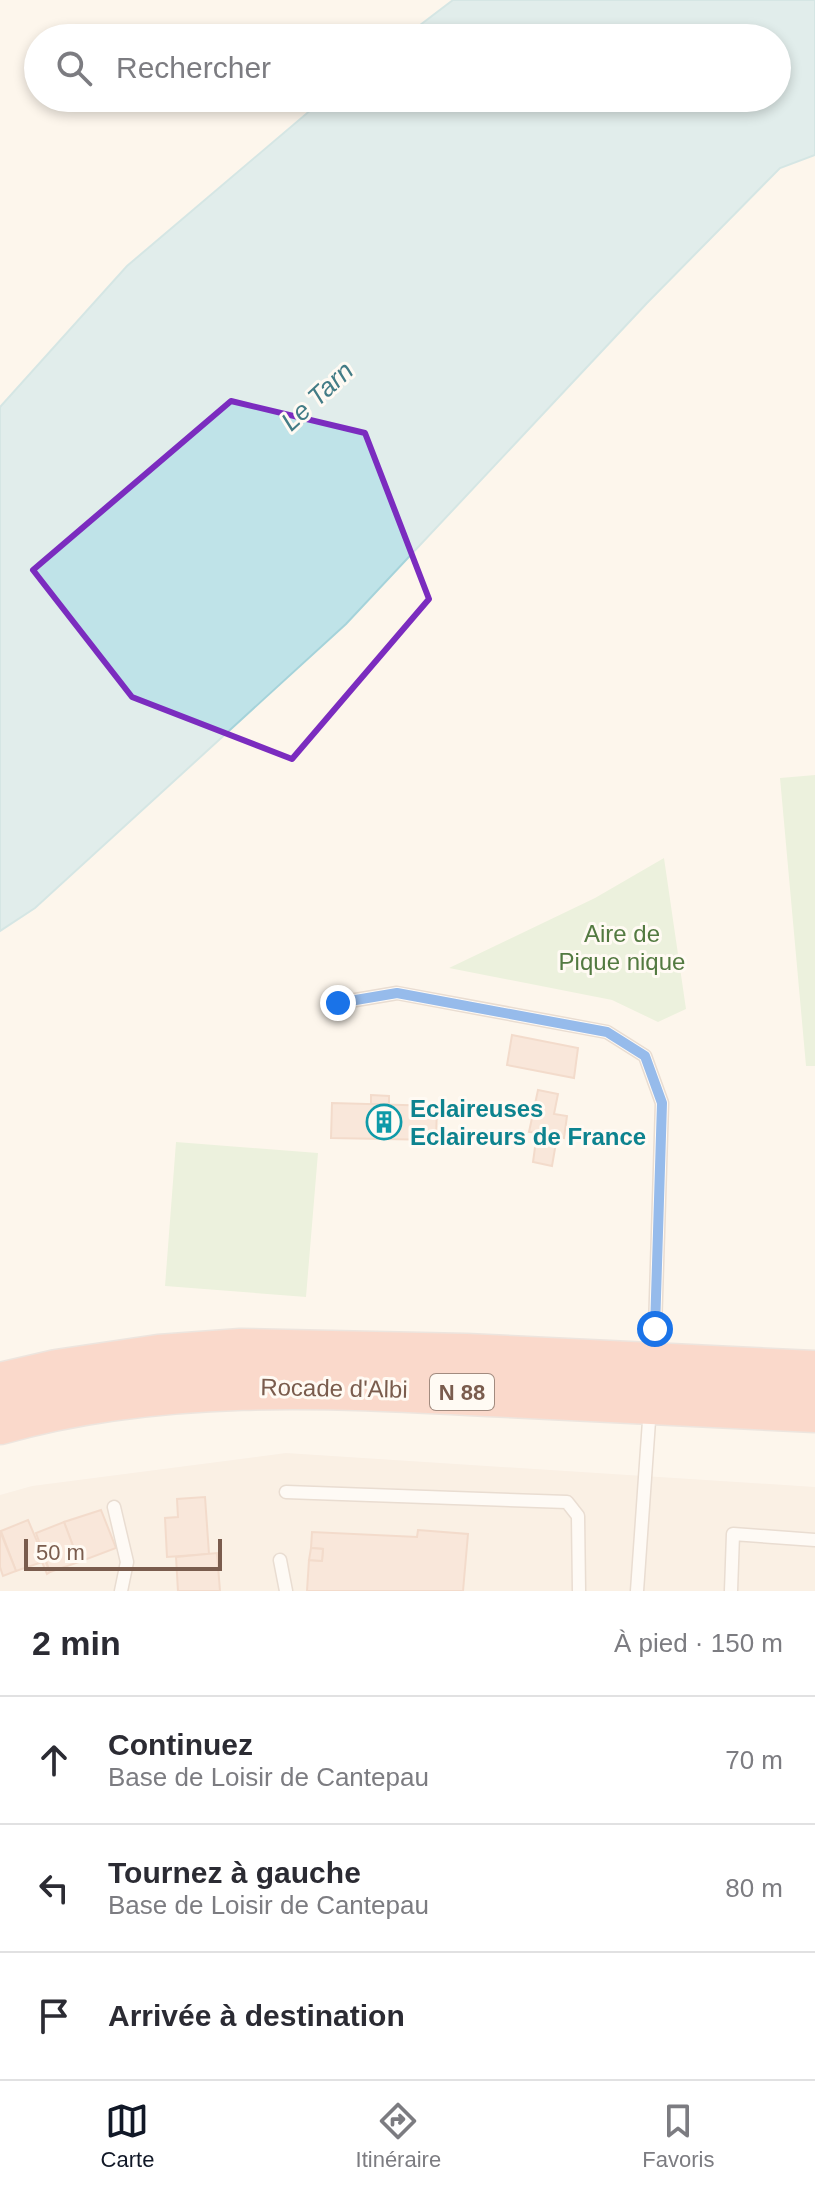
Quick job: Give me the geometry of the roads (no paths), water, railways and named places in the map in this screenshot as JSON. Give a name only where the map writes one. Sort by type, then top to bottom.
[{"type":"highway","name":"Rocade d'Albi","points":[[0,1385],[57,1372],[159,1357],[241,1351],[466,1356],[815,1373]]},
{"type":"highway","points":[[694,1367],[815,1365]]},
{"type":"highway","name":"Rocade d'Albi","points":[[0,1422],[108,1400],[243,1386],[386,1388],[815,1410]]},
{"type":"lane","points":[[338,1003],[397,993],[607,1032],[645,1056],[662,1103],[655,1329]]},
{"type":"lane","points":[[637,1591],[649,1421]]},
{"type":"lane","points":[[286,1492],[567,1502],[578,1516],[579,1591]]},
{"type":"lane","points":[[114,1507],[127,1562],[121,1591]]},
{"type":"lane","points":[[731,1591],[733,1534],[815,1540]]},
{"type":"lane","points":[[280,1560],[286,1591]]},
{"type":"water","name":"Le Tarn","points":[[453,0],[815,0],[815,155],[780,168],[647,303],[346,624],[35,908],[0,931],[0,407],[127,266],[308,112],[791,112],[791,24],[421,24]]},
{"type":"place","name":"Eclaireuses Eclaireurs de France","points":[[384,1122]]},
{"type":"park label","name":"Aire de Pique nique","points":[[622,947]]}]
